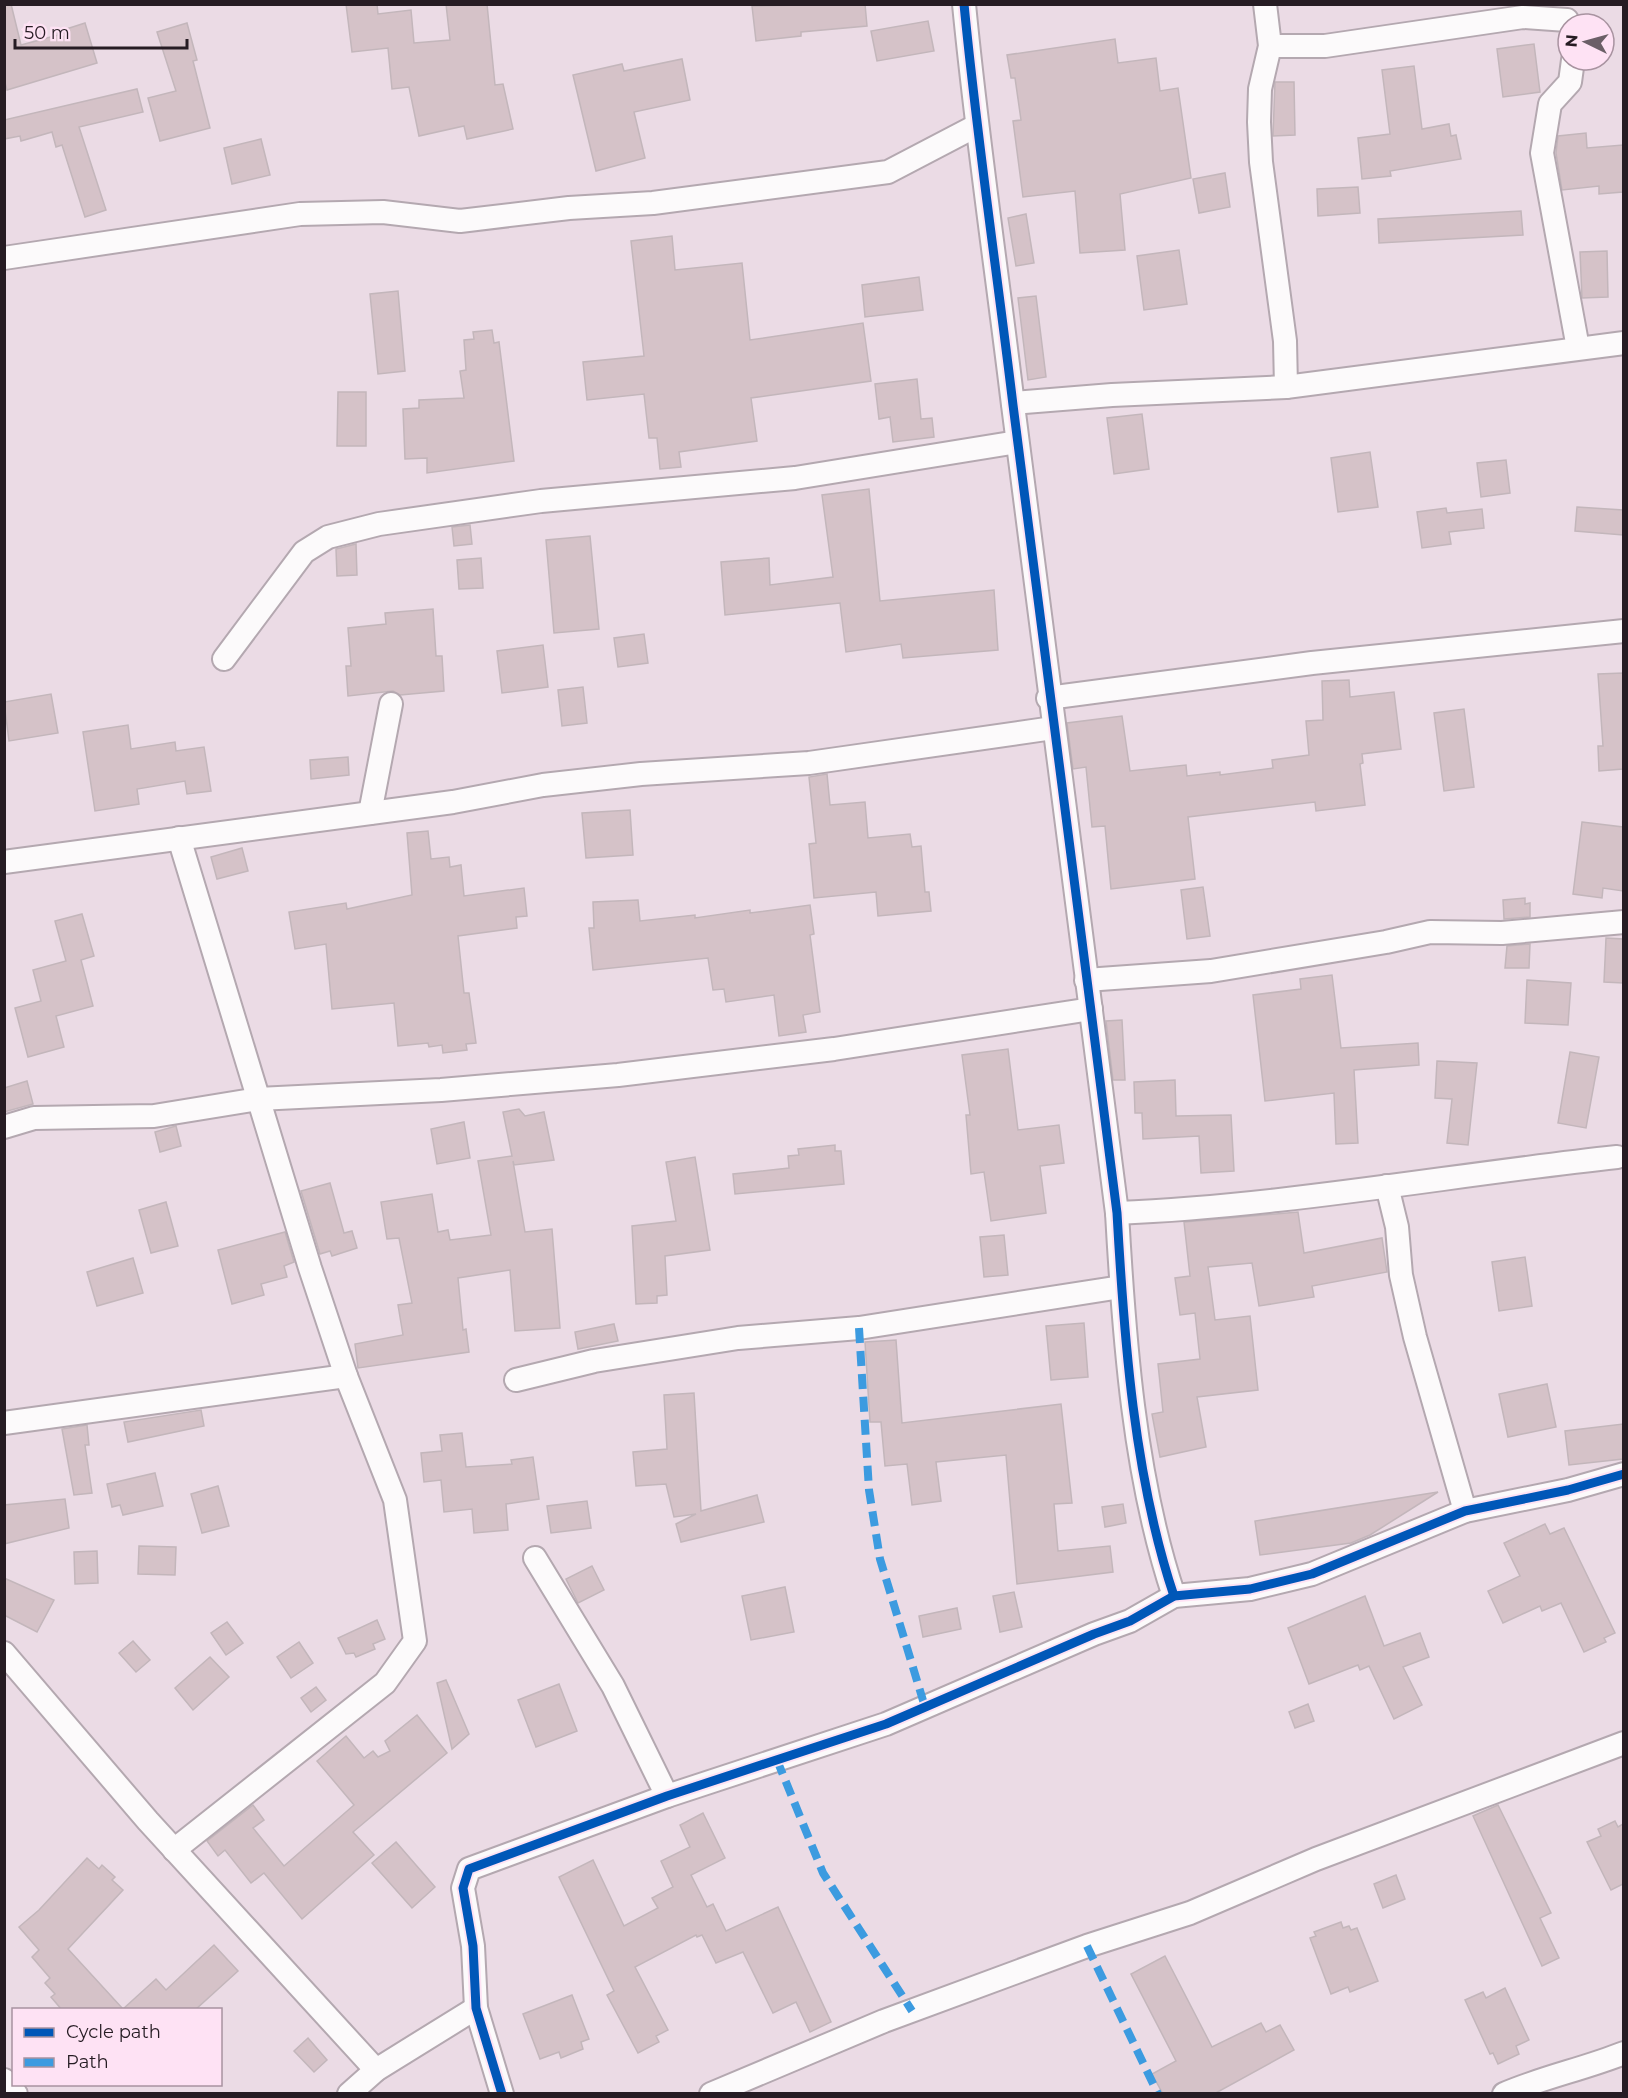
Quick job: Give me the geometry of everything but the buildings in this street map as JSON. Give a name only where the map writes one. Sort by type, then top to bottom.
[{"type":"street","points":[[964,4],[976,126],[1013,403],[1048,698],[1117,1213],[1121,1287],[1135,1419],[1162,1560],[1174,1596]]},
{"type":"street","points":[[1265,4],[1270,45],[1260,89],[1261,162],[1285,341],[1286,387]]},
{"type":"street","points":[[1270,45],[1325,46],[1523,17],[1556,16]]},
{"type":"street","points":[[1571,72],[1570,82],[1550,104],[1542,153],[1578,348]]},
{"type":"street","points":[[4,258],[300,214],[383,212],[460,221],[569,208],[653,203],[888,172],[976,126]]},
{"type":"street","points":[[1013,403],[1112,395],[1286,387],[1623,344]]},
{"type":"street","points":[[224,659],[304,552],[328,537],[379,524],[541,501],[795,478],[1017,442]]},
{"type":"street","points":[[1048,698],[1312,663],[1623,631]]},
{"type":"street","points":[[370,813],[391,704]]},
{"type":"street","points":[[4,862],[453,802],[543,785],[641,774],[809,763],[1053,728]]},
{"type":"street","points":[[174,1850],[385,1683],[415,1641],[395,1500],[346,1376],[258,1099],[179,838]]},
{"type":"street","points":[[1086,981],[1211,971],[1386,942],[1430,932],[1502,933],[1623,922]]},
{"type":"street","points":[[4,1127],[34,1118],[154,1116],[258,1099],[441,1090],[618,1075],[834,1049],[1091,1009]]},
{"type":"street","points":[[1117,1213],[1224,1206],[1617,1157]]},
{"type":"street","points":[[1386,1186],[1397,1227],[1401,1275],[1413,1327],[1465,1511]]},
{"type":"street","points":[[516,1380],[594,1361],[738,1338],[860,1328],[1121,1287]]},
{"type":"street","points":[[4,1423],[346,1376]]},
{"type":"street","points":[[502,2094],[476,2008],[473,1946],[463,1888],[469,1869],[667,1796],[886,1724],[1094,1634],[1130,1621],[1174,1596],[1250,1589],[1312,1574],[1465,1511],[1568,1490],[1623,1474]]},
{"type":"street","points":[[535,1558],[613,1686],[667,1796]]},
{"type":"street","points":[[4,1653],[174,1850],[376,2070]]},
{"type":"street","points":[[711,2094],[884,2021],[1087,1946],[1190,1913],[1316,1859],[1623,1743]]},
{"type":"street","points":[[349,2094],[376,2070],[476,2008]]},
{"type":"street","points":[[1503,2094],[1541,2078],[1623,2055]]},
{"type":"street","points":[[4,2080],[16,2094]]},
{"type":"marked path","points":[[859,1328],[869,1490],[880,1559],[925,1707]]},
{"type":"marked path","points":[[777,1760],[823,1873],[912,2011]]},
{"type":"marked path","points":[[1087,1946],[1158,2094]]},
{"type":"cycle path","points":[[964,4],[981,155],[1117,1213],[1123,1309],[1133,1407],[1149,1504],[1174,1596]]},
{"type":"cycle path","points":[[502,2094],[476,2008],[473,1946],[463,1888],[469,1869],[667,1796],[886,1724],[1094,1634],[1130,1621],[1174,1596],[1250,1589],[1312,1574],[1465,1511],[1568,1490],[1624,1474]]}]
